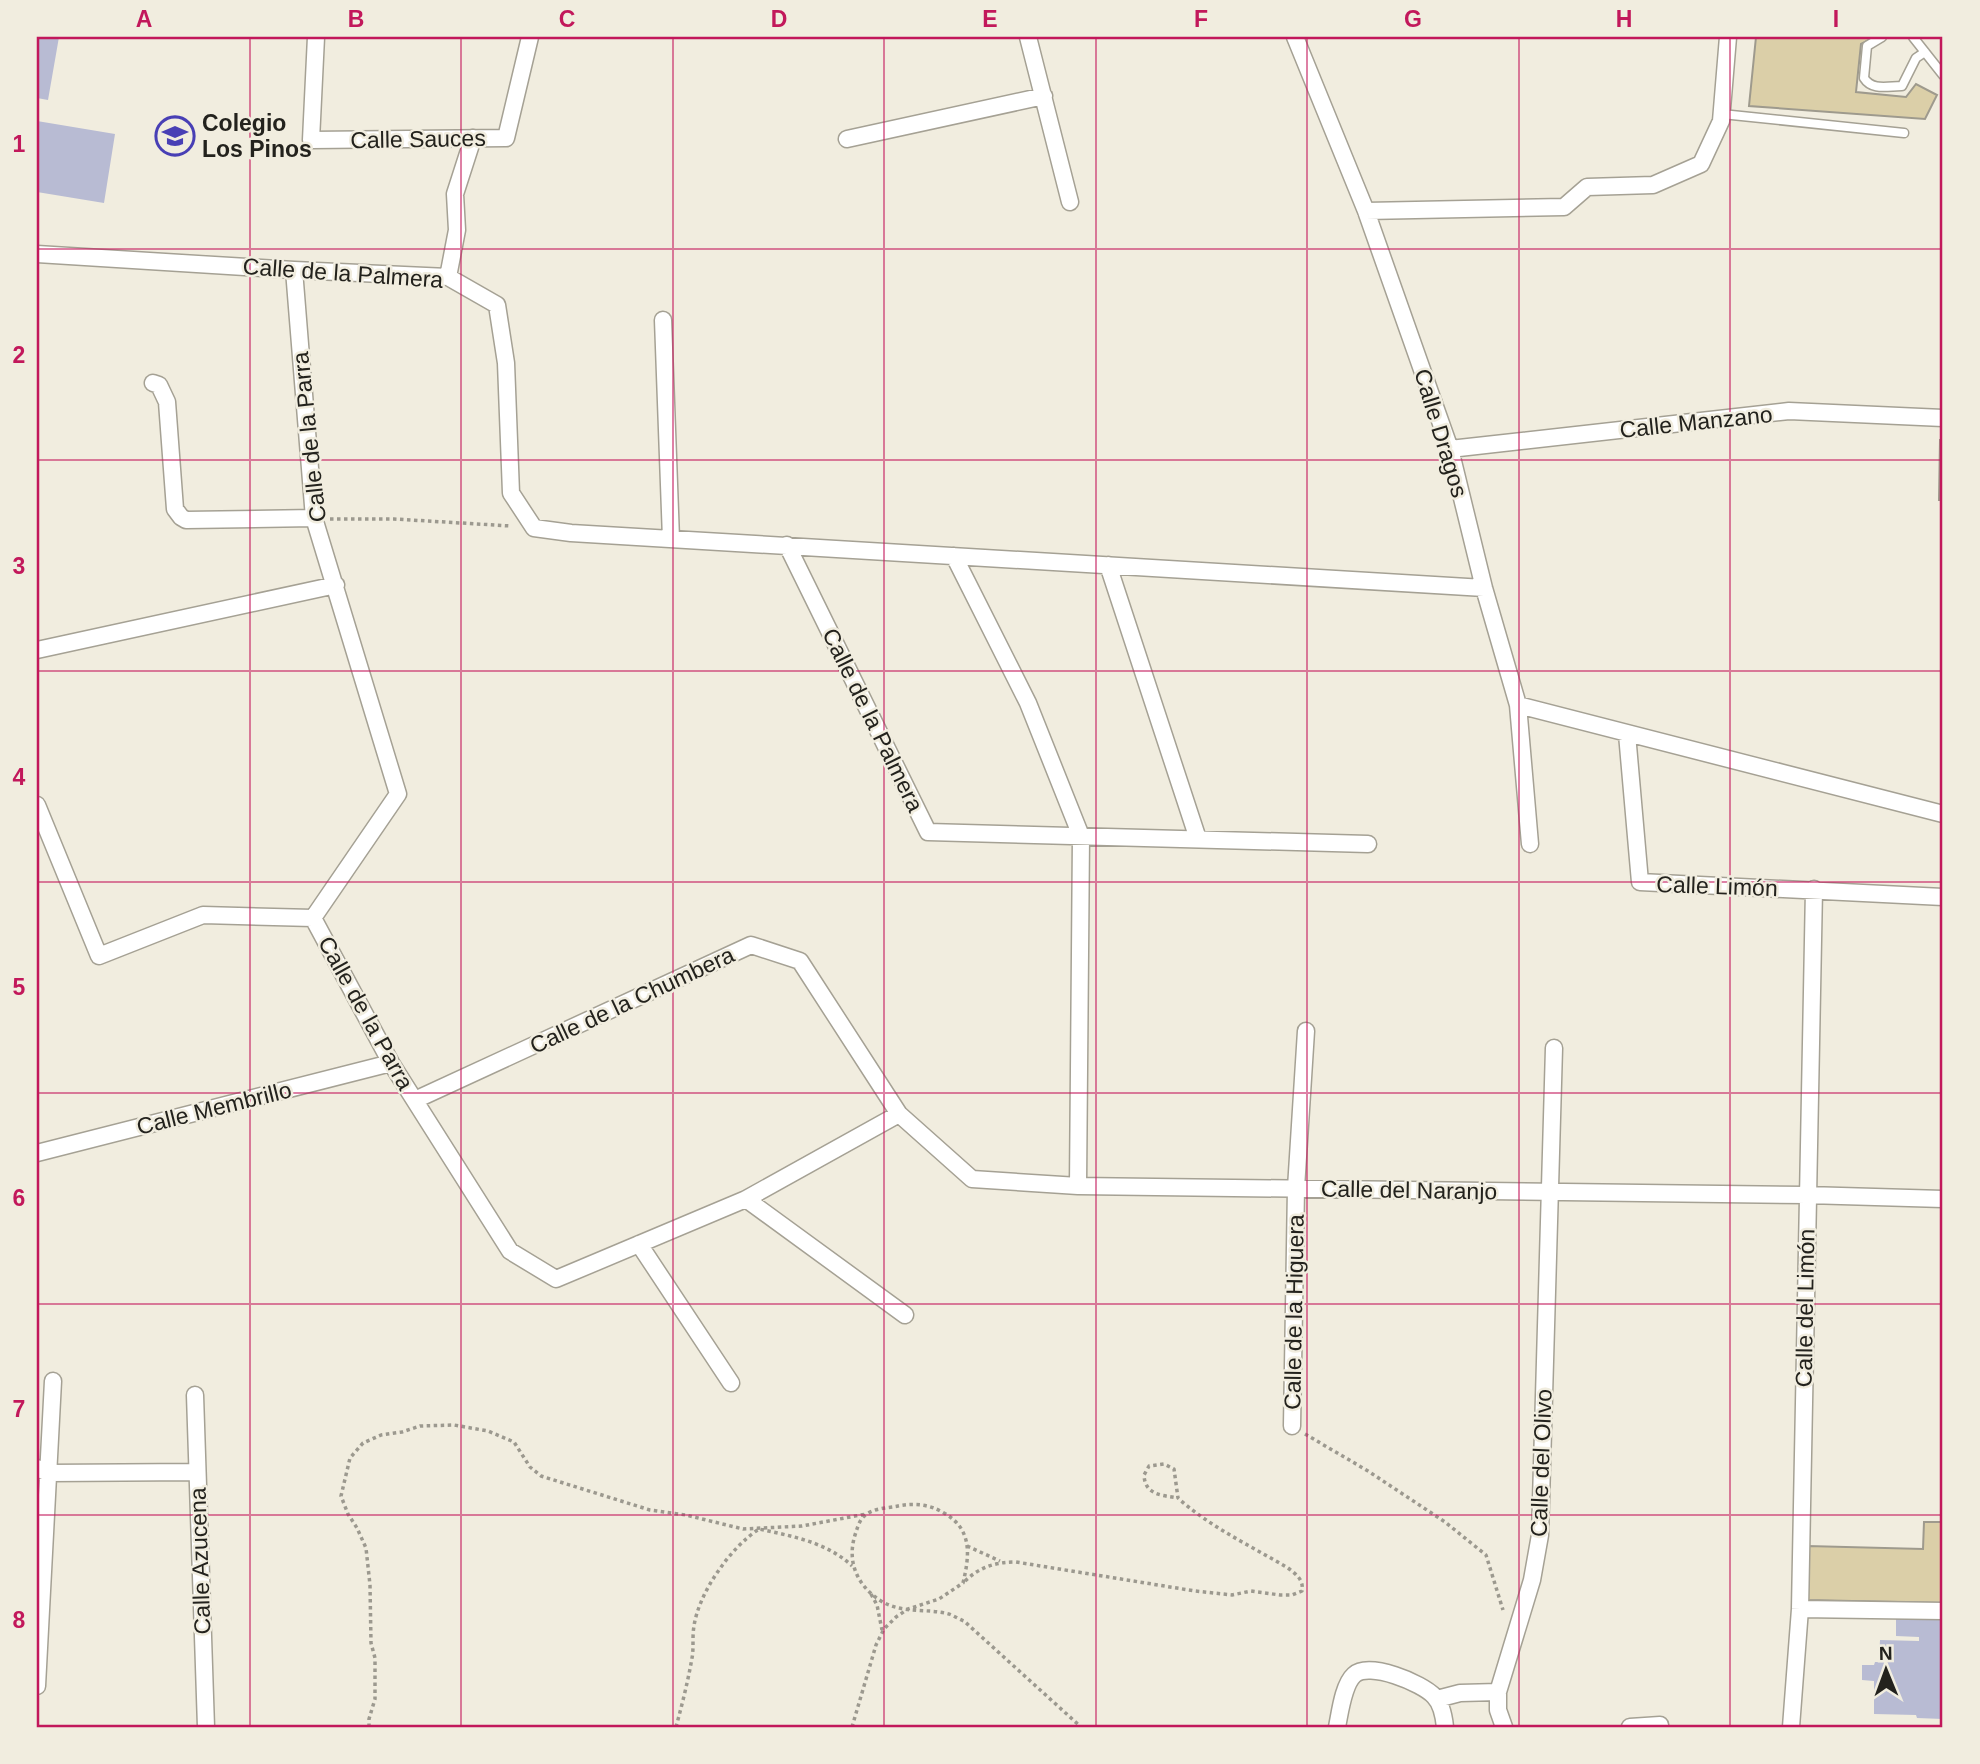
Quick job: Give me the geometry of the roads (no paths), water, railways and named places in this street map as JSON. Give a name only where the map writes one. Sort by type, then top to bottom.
[{"type":"street","name":"Calle Sauces","points":[[316,37],[311,141],[506,138],[530,37]]},
{"type":"street","points":[[1027,37],[1070,202]]},
{"type":"street","name":"Calle Dragos","points":[[1295,37],[1366,211],[1450,449],[1484,588],[1518,705],[1530,844]]},
{"type":"street","points":[[1366,211],[1564,207],[1587,187],[1653,185],[1701,164],[1721,121],[1728,37]]},
{"type":"street","points":[[847,139],[1044,96]]},
{"type":"street","points":[[448,277],[457,230],[455,194],[473,138]]},
{"type":"street","name":"Calle de la Palmera","points":[[37,254],[448,277],[497,305],[506,363],[511,493],[534,528],[671,539]]},
{"type":"street","name":"Calle de la Parra","points":[[294,270],[314,518],[398,793],[313,918],[391,1063],[510,1251],[556,1279],[746,1199],[900,1114]]},
{"type":"street","points":[[663,320],[671,539],[1484,588]]},
{"type":"street","points":[[153,383],[159,386],[167,402],[175,509],[181,517],[186,520],[314,518]]},
{"type":"street","name":"Calle Manzano","points":[[1450,449],[1789,411],[1943,418]]},
{"type":"street","name":"Calle de la Palmera","points":[[787,545],[928,832],[1368,844]]},
{"type":"street","points":[[954,555],[1028,703],[1081,836],[1078,1186]]},
{"type":"street","points":[[1108,565],[1198,839]]},
{"type":"street","points":[[37,650],[336,585]]},
{"type":"street","points":[[1518,705],[1943,814]]},
{"type":"street","name":"Calle Limón","points":[[1627,734],[1640,882],[1943,897]]},
{"type":"street","points":[[37,805],[99,956],[203,915],[313,918]]},
{"type":"street","name":"Calle del Limón","points":[[1791,1727],[1800,1609],[1814,890]]},
{"type":"street","name":"Calle de la Chumbera","points":[[415,1100],[751,945],[800,961],[900,1114]]},
{"type":"street","name":"Calle de la Higuera","points":[[1292,1426],[1296,1188],[1306,1031]]},
{"type":"street","name":"Calle del Olivo","points":[[1504,1727],[1498,1710],[1497,1692],[1532,1580],[1540,1535],[1554,1048]]},
{"type":"street","name":"Calle Membrillo","points":[[37,1153],[391,1063]]},
{"type":"street","name":"Calle del Naranjo","points":[[900,1114],[972,1179],[1078,1186],[1943,1199]]},
{"type":"street","points":[[746,1199],[905,1315]]},
{"type":"street","points":[[639,1244],[731,1383]]},
{"type":"street","points":[[37,1686],[42,1470],[53,1381]]},
{"type":"street","name":"Calle Azucena","points":[[195,1395],[206,1727]]},
{"type":"street","points":[[42,1470],[197,1472]]},
{"type":"street","points":[[1800,1609],[1943,1611]]},
{"type":"street","points":[[1337,1727],[1347,1684],[1357,1672],[1364,1669],[1372,1669],[1423,1686],[1437,1699],[1445,1727]]},
{"type":"street","points":[[1437,1699],[1460,1693],[1497,1692]]},
{"type":"street","points":[[1630,1727],[1660,1725]]},
{"type":"lane","points":[[1882,37],[1867,46],[1864,78],[1872,87],[1902,86],[1916,58],[1925,52]]},
{"type":"lane","points":[[1913,37],[1943,75]]},
{"type":"lane","points":[[1721,114],[1904,132]]},
{"type":"place","name":"Colegio Los Pinos","points":[[175,136]]}]
